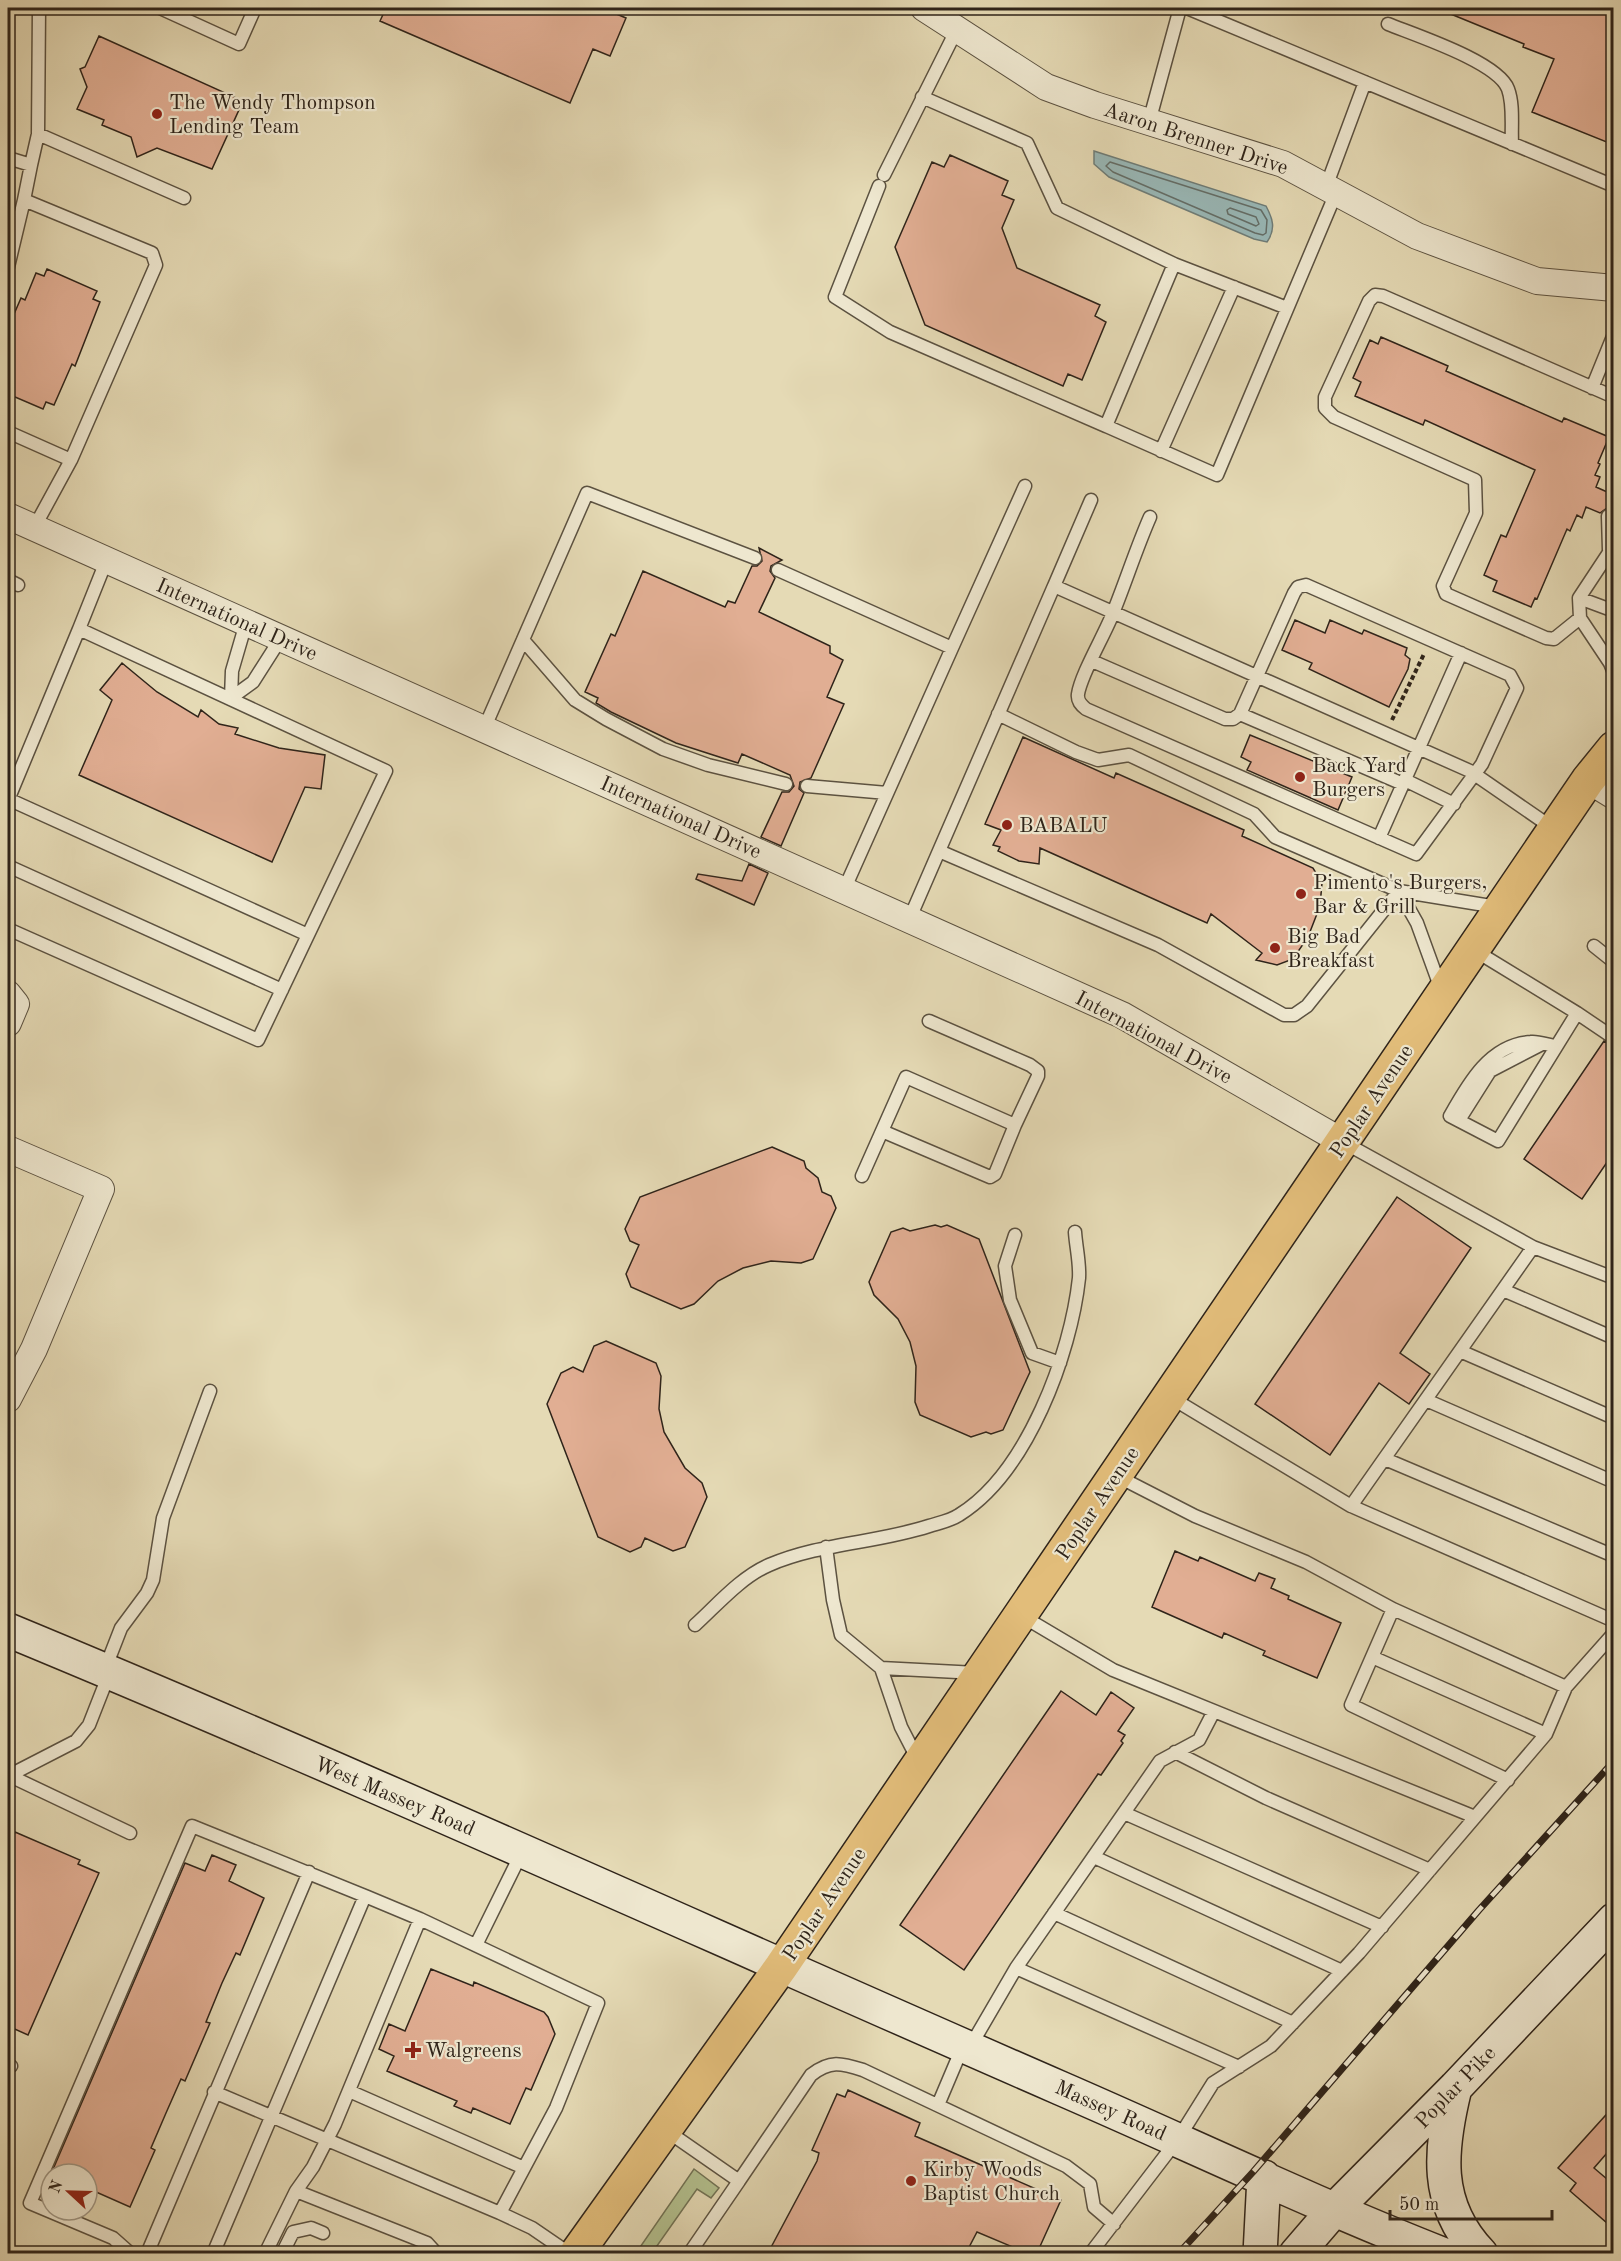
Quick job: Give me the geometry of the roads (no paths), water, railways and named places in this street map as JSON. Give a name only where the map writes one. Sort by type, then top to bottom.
[{"type":"main road","name":"Poplar Avenue","points":[[576,2253],[781,1967],[1555,829],[1601,788],[1614,748]]},
{"type":"street","name":"Aaron Brenner Drive","points":[[924,8],[1046,87],[1283,164],[1417,236],[1537,280],[1614,288]]},
{"type":"street","name":"International Drive","points":[[8,516],[1122,1015],[1343,1142]]},
{"type":"street","points":[[8,994],[16,1004],[8,1023]]},
{"type":"street","points":[[8,1149],[101,1189],[34,1349],[8,1399]]},
{"type":"street","name":"West Massey Road","points":[[8,1630],[522,1850],[781,1967]]},
{"type":"street","name":"Poplar Pike","points":[[1296,2253],[1333,2211],[1455,2088],[1614,1920]]},
{"type":"street","name":"Massey Road","points":[[781,1967],[1264,2177],[1333,2211],[1442,2253]]},
{"type":"street","points":[[1455,2088],[1442,2150],[1445,2178],[1451,2210],[1469,2241],[1481,2253]]},
{"type":"street","points":[[1260,2253],[1264,2177]]},
{"type":"lane","points":[[8,267],[38,134],[39,8]]},
{"type":"lane","points":[[160,8],[239,44],[255,8]]},
{"type":"lane","points":[[1149,122],[1180,8]]},
{"type":"lane","points":[[1187,8],[1614,186]]},
{"type":"lane","points":[[1388,24],[1485,65],[1507,86],[1512,144]]},
{"type":"lane","points":[[957,29],[881,181],[835,297],[890,332],[1217,475],[1287,308],[1331,190],[1365,82]]},
{"type":"lane","points":[[922,97],[1027,143],[1057,208],[1174,264],[1287,308]]},
{"type":"lane","points":[[38,134],[184,198]]},
{"type":"lane","points":[[8,158],[31,165]]},
{"type":"lane","points":[[24,200],[152,253],[156,265],[71,460],[34,528]]},
{"type":"lane","points":[[1106,426],[1174,264]]},
{"type":"lane","points":[[1161,451],[1234,287]]},
{"type":"lane","points":[[1580,618],[1554,639],[1546,638],[1446,594],[1443,586],[1476,513],[1475,480],[1334,417],[1325,408],[1325,397],[1369,301],[1375,295],[1383,296],[1614,397]]},
{"type":"lane","points":[[1592,388],[1614,334]]},
{"type":"lane","points":[[8,432],[71,460]]},
{"type":"lane","points":[[844,890],[1025,486]]},
{"type":"lane","points":[[484,729],[587,493],[755,558]]},
{"type":"lane","points":[[909,920],[1091,500]]},
{"type":"lane","points":[[1608,516],[1611,547],[1579,598],[1580,618],[1611,663],[1614,673]]},
{"type":"lane","points":[[1092,661],[1225,718],[1233,719],[1240,714],[1298,587],[1306,585],[1510,675],[1515,681],[1516,688],[1475,775],[1419,853],[1379,838],[1086,709],[1079,704],[1077,695],[1113,613],[1127,570],[1150,517]]},
{"type":"lane","points":[[107,560],[8,799],[308,935]]},
{"type":"lane","points":[[778,570],[952,648]]},
{"type":"lane","points":[[1054,586],[1475,775],[1555,829]]},
{"type":"lane","points":[[1579,598],[1614,611]]},
{"type":"lane","points":[[231,698],[232,672],[246,623]]},
{"type":"lane","points":[[8,929],[258,1040],[386,771],[79,629]]},
{"type":"lane","points":[[231,698],[253,682],[281,638]]},
{"type":"lane","points":[[523,640],[575,700],[606,719],[663,749],[708,765],[786,784]]},
{"type":"lane","points":[[1379,838],[1461,653]]},
{"type":"lane","points":[[998,714],[1076,752],[1098,760],[1129,755],[1254,814],[1275,837],[1399,891],[1501,908]]},
{"type":"lane","points":[[1240,714],[1454,804]]},
{"type":"lane","points":[[807,786],[887,793]]},
{"type":"lane","points":[[939,851],[1158,945],[1284,1015],[1294,1015],[1307,1006],[1399,891]]},
{"type":"lane","points":[[8,866],[282,990]]},
{"type":"lane","points":[[1399,891],[1418,923],[1443,994]]},
{"type":"lane","points":[[1594,946],[1614,962]]},
{"type":"lane","points":[[1473,949],[1614,1038]]},
{"type":"lane","points":[[1549,1045],[1531,1041],[1496,1053],[1467,1085],[1450,1116],[1498,1141],[1549,1045],[1577,1013]]},
{"type":"lane","points":[[882,1131],[990,1178],[995,1174],[1038,1071],[1030,1065],[929,1021]]},
{"type":"lane","points":[[862,1176],[906,1077],[1015,1125]]},
{"type":"lane","points":[[1343,1142],[1533,1247],[1614,1278]]},
{"type":"lane","points":[[695,1625],[747,1579],[768,1565],[826,1547],[918,1529],[958,1516],[992,1488],[1016,1454],[1050,1392],[1060,1362],[1070,1329],[1079,1275],[1075,1232]]},
{"type":"lane","points":[[1015,1235],[1005,1266],[1010,1300],[1032,1353],[1060,1362]]},
{"type":"lane","points":[[1351,1506],[1533,1247]]},
{"type":"lane","points":[[1503,1290],[1614,1338]]},
{"type":"lane","points":[[1460,1351],[1614,1418]]},
{"type":"lane","points":[[8,1776],[76,1741],[89,1725],[121,1628],[147,1593],[153,1580],[163,1518],[210,1391]]},
{"type":"lane","points":[[1169,1396],[1351,1506],[1614,1621]]},
{"type":"lane","points":[[1426,1400],[1614,1482]]},
{"type":"lane","points":[[1384,1460],[1614,1556]]},
{"type":"lane","points":[[1116,1476],[1195,1516],[1306,1562],[1394,1609],[1566,1687]]},
{"type":"lane","points":[[826,1547],[833,1600],[841,1635],[881,1668],[901,1726],[920,1764]]},
{"type":"lane","points":[[1394,1609],[1351,1705],[1508,1780]]},
{"type":"lane","points":[[1021,1615],[1113,1670],[1475,1817]]},
{"type":"lane","points":[[1090,2253],[1178,2139],[1213,2083],[1271,2046],[1382,1927],[1546,1734],[1566,1687],[1614,1633]]},
{"type":"lane","points":[[1372,1658],[1546,1734]]},
{"type":"lane","points":[[881,1668],[981,1673]]},
{"type":"lane","points":[[938,2105],[966,2047],[1016,1968],[1160,1761],[1198,1740],[1214,1711]]},
{"type":"lane","points":[[1175,1752],[1266,1798],[1430,1870]]},
{"type":"lane","points":[[8,1776],[130,1833]]},
{"type":"lane","points":[[1124,1813],[1382,1927]]},
{"type":"lane","points":[[131,2253],[113,2238],[30,2203],[192,1826],[420,1919],[598,2003],[556,2108],[500,2213]]},
{"type":"lane","points":[[476,1945],[522,1850]]},
{"type":"lane","points":[[1094,1857],[1342,1971]]},
{"type":"lane","points":[[147,2253],[309,1872]]},
{"type":"lane","points":[[213,2253],[365,1896]]},
{"type":"lane","points":[[1054,1913],[1293,2023]]},
{"type":"lane","points":[[265,2253],[296,2191],[313,2167],[349,2091],[420,1919]]},
{"type":"lane","points":[[1016,1968],[1239,2067]]},
{"type":"lane","points":[[689,2253],[811,2075],[824,2064],[845,2064],[863,2070],[1082,2175],[1090,2184],[1094,2207],[1114,2224]]},
{"type":"lane","points":[[349,2091],[524,2168]]},
{"type":"lane","points":[[214,2092],[500,2213],[532,2228],[570,2253]]},
{"type":"lane","points":[[664,2129],[739,2181]]},
{"type":"lane","points":[[296,2191],[427,2243],[437,2253]]},
{"type":"lane","points":[[282,2253],[293,2232],[311,2228],[323,2233]]},
{"type":"water","points":[[1094,151],[1266,206],[1272,224],[1272,233],[1267,242],[1254,239],[1109,177],[1094,164]]},
{"type":"railway","points":[[1178,2254],[1253,2172],[1479,1910],[1614,1761]]},
{"type":"place","name":"The Wendy Thompson Lending Team","points":[[157,114]]},
{"type":"place","name":"Back Yard Burgers","points":[[1300,777]]},
{"type":"place","name":"BABALU","points":[[1007,825]]},
{"type":"place","name":"Pimento's Burgers, Bar & Grill","points":[[1301,894]]},
{"type":"place","name":"Big Bad Breakfast","points":[[1275,948]]},
{"type":"place","name":"Walgreens","points":[[413,2050]]},
{"type":"place","name":"Kirby Woods Baptist Church","points":[[911,2181]]}]
